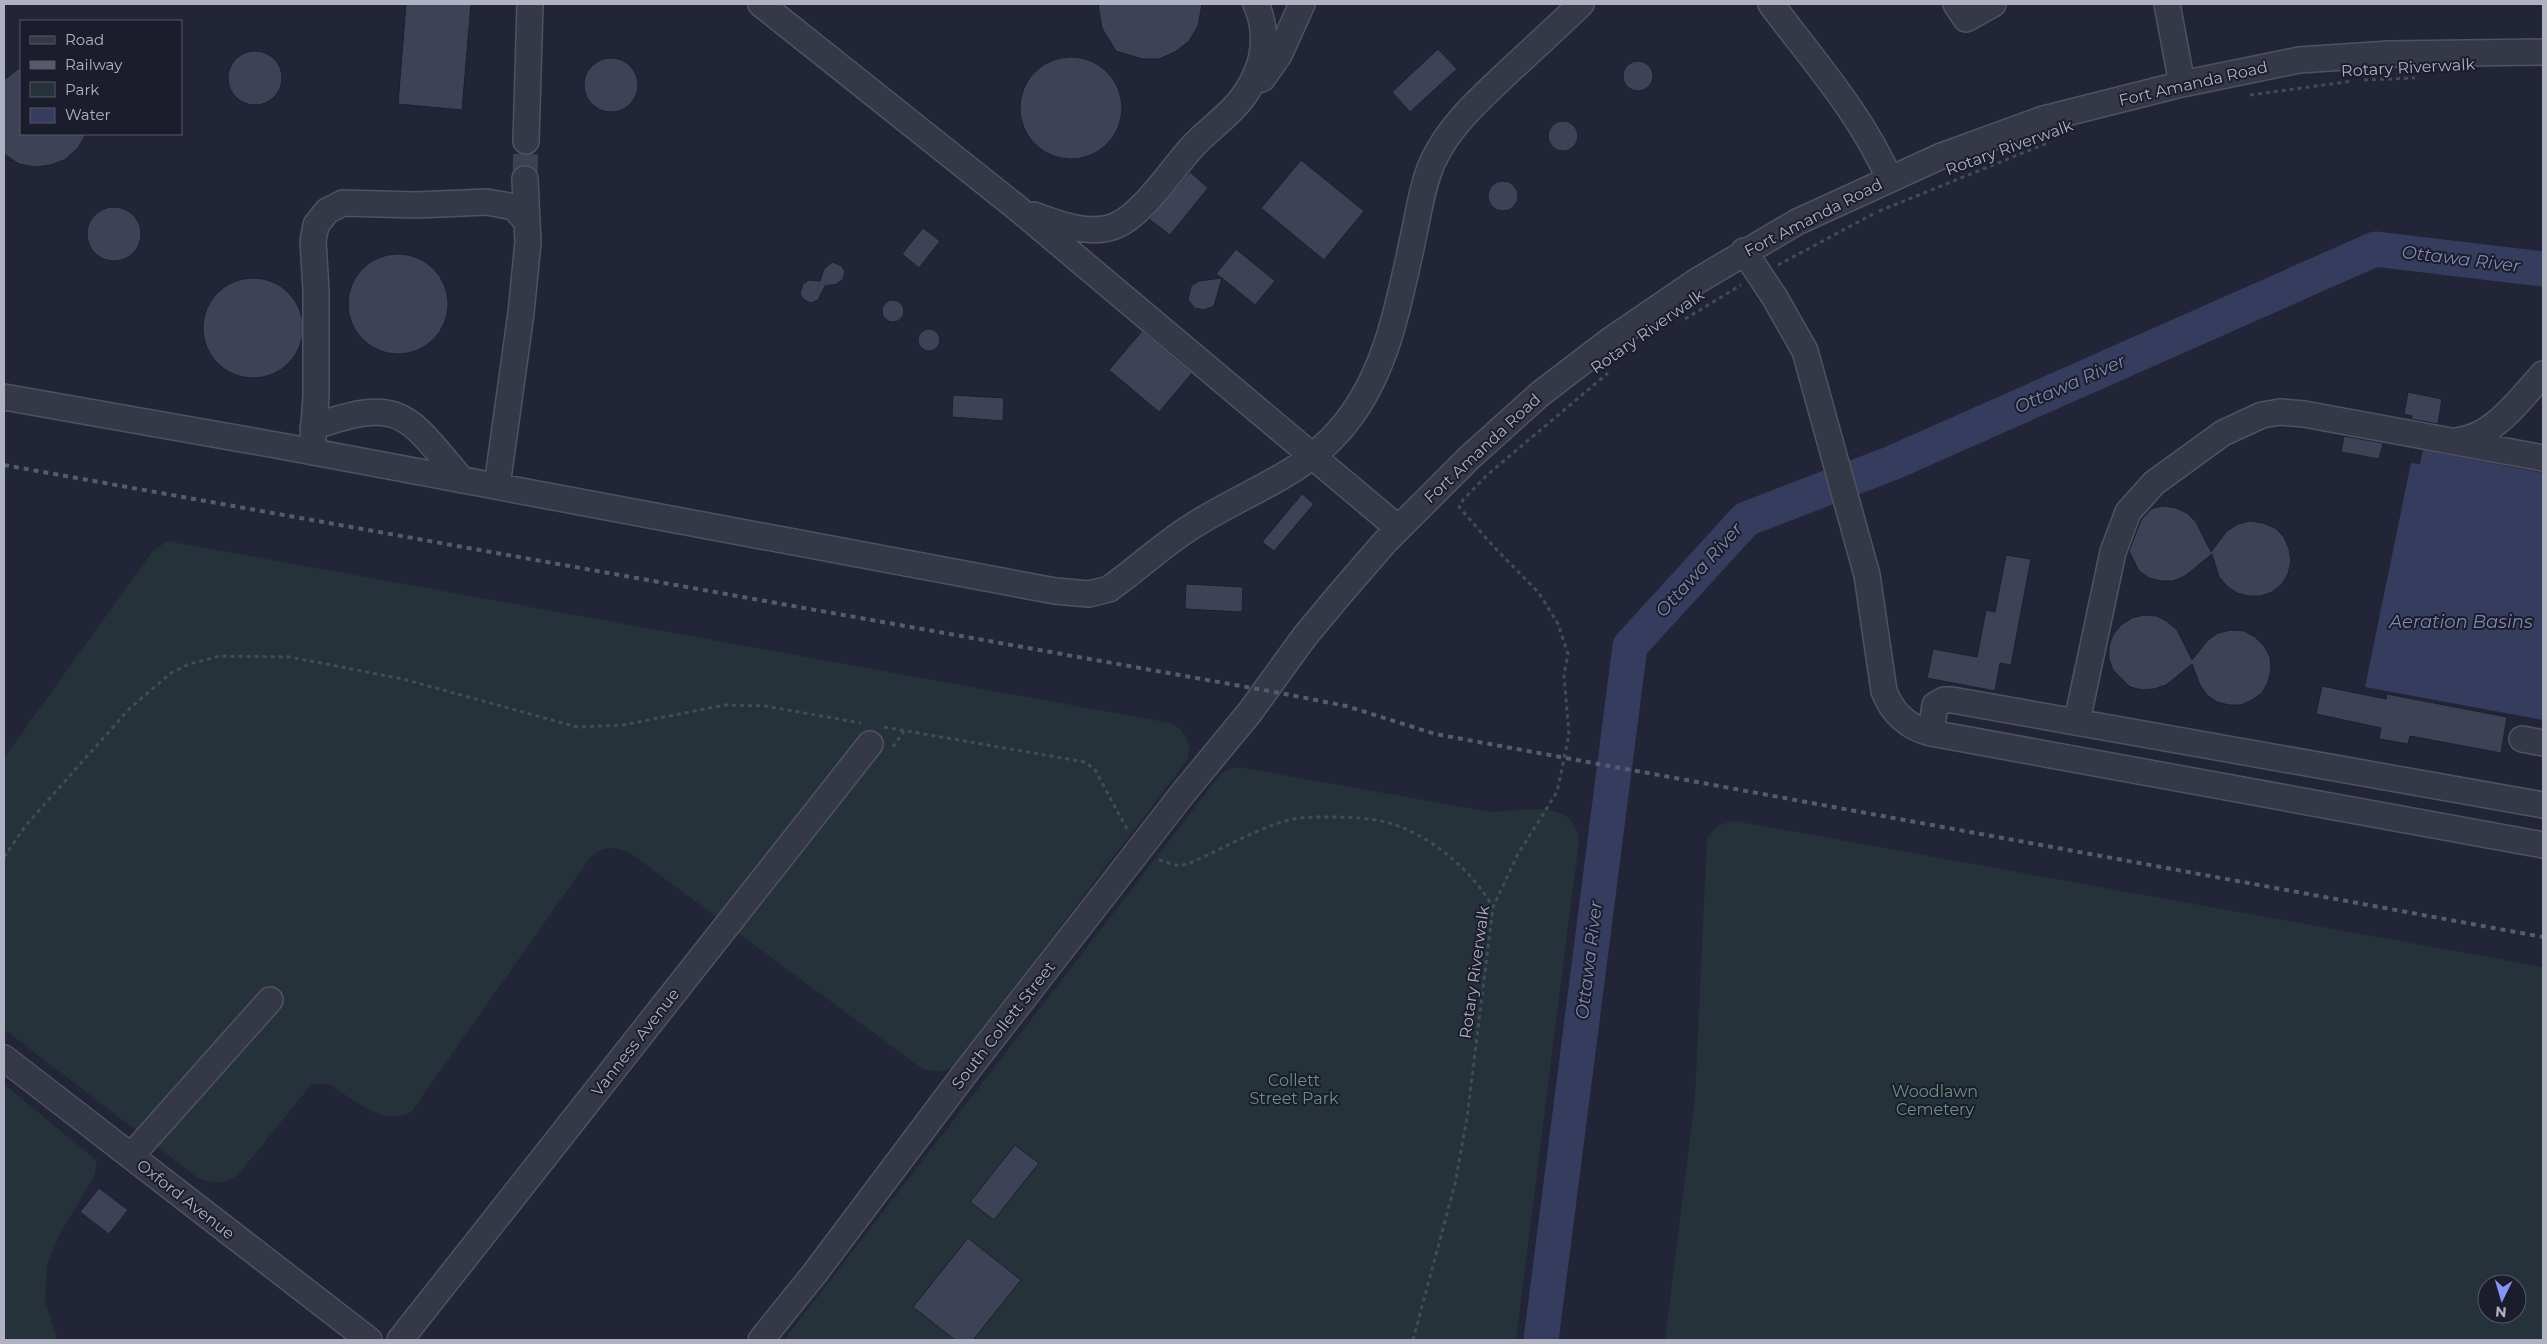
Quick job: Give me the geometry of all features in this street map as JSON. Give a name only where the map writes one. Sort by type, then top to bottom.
[{"type":"street","points":[[526,141],[530,4]]},
{"type":"street","points":[[761,4],[1016,207],[1398,528]]},
{"type":"street","points":[[1243,98],[1254,78],[1262,57],[1263,29],[1256,4]]},
{"type":"street","points":[[1016,207],[1055,222],[1078,228],[1104,229],[1115,226],[1135,212],[1194,145],[1263,78],[1279,55],[1302,4]]},
{"type":"street","points":[[4,397],[497,486],[1055,591],[1089,594],[1109,589],[1187,529],[1244,495],[1288,473],[1313,456],[1345,424],[1370,385],[1383,356],[1399,301],[1425,186],[1433,162],[1456,122],[1581,4]]},
{"type":"street","points":[[1771,4],[1855,116],[1876,148],[1889,178]]},
{"type":"street","points":[[1956,4],[1966,20],[1992,4]]},
{"type":"street","points":[[2167,4],[2182,84]]},
{"type":"street","name":"Fort Amanda Road","points":[[1250,712],[1306,634],[1398,528],[1470,457],[1540,394],[1612,339],[1696,280],[1797,222],[1889,178],[2043,120],[2182,84],[2299,60],[2389,54],[2543,52]]},
{"type":"street","points":[[497,486],[521,313],[528,242],[525,179]]},
{"type":"street","points":[[312,452],[316,396],[313,241],[316,225],[327,211],[343,203],[416,205],[488,202],[514,207],[527,222]]},
{"type":"street","points":[[1744,251],[1779,304],[1805,351],[1867,575],[1887,699],[1896,712],[1908,723],[1931,733],[2543,845]]},
{"type":"street","points":[[2454,441],[2472,438],[2483,432],[2516,404],[2543,374]]},
{"type":"street","points":[[313,427],[345,416],[364,412],[379,410],[398,415],[411,422],[424,434],[462,480]]},
{"type":"street","points":[[2077,721],[2113,552],[2128,512],[2140,498],[2171,471],[2231,429],[2262,415],[2280,412],[2332,418],[2543,458]]},
{"type":"street","points":[[1931,733],[1933,710],[1935,705],[1944,700],[2077,721],[2543,805]]},
{"type":"street","name":"South Collett Street","points":[[761,1340],[1140,849],[1250,712]]},
{"type":"street","name":"Vanness Avenue","points":[[400,1340],[871,732]]},
{"type":"street","points":[[131,1156],[270,1000]]},
{"type":"street","name":"Oxford Avenue","points":[[4,1058],[369,1340]]},
{"type":"path","name":"Rotary Riverwalk","points":[[2240,96],[2355,80],[2423,78]]},
{"type":"path","name":"Rotary Riverwalk","points":[[1681,321],[1759,275],[1876,212],[2059,140]]},
{"type":"path","name":"Rotary Riverwalk","points":[[1413,1340],[1456,1184],[1467,1118],[1493,907],[1518,854],[1557,792],[1569,735],[1564,675],[1568,654],[1558,624],[1539,593],[1488,541],[1459,507],[1487,475],[1610,371]]},
{"type":"path","points":[[4,857],[26,825],[130,708],[171,673],[189,664],[220,656],[290,657],[384,675],[577,727],[623,725],[725,705],[765,706],[871,732],[1085,762],[1095,770],[1140,849],[1163,862],[1179,866],[1272,825],[1290,820],[1315,817],[1360,818],[1393,824],[1429,842],[1481,886],[1493,907]]},
{"type":"green space","points":[[167,541],[1170,723],[1180,729],[1186,737],[1189,747],[1188,759],[954,1066],[946,1070],[938,1071],[921,1068],[630,853],[609,848],[599,851],[590,858],[411,1112],[391,1117],[360,1105],[332,1086],[323,1083],[311,1085],[238,1175],[228,1181],[209,1181],[198,1178],[4,1029],[4,758],[152,552]]},
{"type":"green space","name":"Collett Street Park","points":[[1238,767],[1485,811],[1541,809],[1555,811],[1566,816],[1574,825],[1579,840],[1516,1340],[784,1340],[1219,776],[1226,770]]},
{"type":"green space","name":"Woodlawn Cemetery","points":[[1735,821],[2543,967],[2543,1340],[1665,1340],[1695,1097],[1707,839],[1722,824]]},
{"type":"green space","points":[[4,1084],[97,1161],[95,1174],[56,1241],[47,1265],[45,1302],[58,1340],[4,1340]]},
{"type":"water","name":"Aeration Basins","points":[[2423,450],[2543,473],[2543,720],[2365,687],[2411,463],[2420,464]]},
{"type":"building","points":[[406,4],[471,4],[462,110],[398,104]]},
{"type":"building","points":[[1098,4],[1202,4],[1198,26],[1189,41],[1175,52],[1159,59],[1142,59],[1116,51],[1102,28]]},
{"type":"building","points":[[1438,49],[1457,69],[1410,112],[1392,92]]},
{"type":"building","points":[[255,51],[265,53],[274,59],[280,68],[282,78],[280,88],[274,97],[265,103],[255,105],[245,103],[236,97],[230,88],[228,78],[230,68],[236,59],[245,53]]},
{"type":"building","points":[[1071,57],[1091,61],[1107,72],[1118,88],[1122,108],[1118,128],[1107,144],[1091,155],[1071,159],[1051,155],[1035,144],[1024,128],[1020,108],[1024,88],[1035,72],[1051,61]]},
{"type":"building","points":[[611,58],[621,60],[630,66],[636,75],[638,85],[636,95],[630,104],[621,110],[611,112],[601,110],[592,104],[586,95],[584,85],[586,75],[592,66],[601,60]]},
{"type":"building","points":[[1638,61],[1649,65],[1653,76],[1649,87],[1638,91],[1627,87],[1623,76],[1627,65]]},
{"type":"building","points":[[20,68],[20,135],[85,135],[78,148],[66,159],[51,165],[35,167],[19,164],[4,154],[4,80]]},
{"type":"building","points":[[1563,121],[1574,125],[1578,136],[1574,147],[1563,151],[1552,147],[1548,136],[1552,125]]},
{"type":"building","points":[[1301,160],[1364,211],[1324,260],[1261,208]]},
{"type":"building","points":[[1190,172],[1208,188],[1170,235],[1149,219]]},
{"type":"building","points":[[1503,181],[1514,185],[1518,196],[1514,207],[1503,211],[1492,207],[1488,196],[1492,185]]},
{"type":"building","points":[[114,207],[124,209],[133,215],[139,224],[141,234],[139,244],[133,253],[124,259],[114,261],[104,259],[95,253],[89,244],[87,234],[89,224],[95,215],[104,209]]},
{"type":"building","points":[[923,228],[940,241],[919,268],[902,254]]},
{"type":"building","points":[[1236,249],[1275,281],[1255,305],[1216,274]]},
{"type":"building","points":[[398,254],[408,255],[426,262],[440,276],[447,294],[447,314],[440,332],[426,346],[408,353],[398,354],[388,353],[370,346],[356,332],[349,314],[348,304],[349,294],[356,276],[370,262],[388,255]]},
{"type":"building","points":[[832,262],[842,266],[845,272],[843,279],[837,284],[825,286],[818,300],[811,303],[804,300],[800,294],[803,284],[809,280],[820,281],[824,269]]},
{"type":"building","points":[[253,278],[263,279],[281,286],[295,300],[302,318],[302,338],[295,356],[281,370],[263,377],[253,378],[243,377],[225,370],[211,356],[204,338],[203,328],[204,318],[211,300],[225,286],[243,279]]},
{"type":"building","points":[[1222,278],[1214,306],[1204,310],[1195,308],[1188,300],[1191,286],[1199,281]]},
{"type":"building","points":[[893,300],[901,303],[904,311],[901,319],[893,322],[885,319],[882,311],[885,303]]},
{"type":"building","points":[[929,329],[937,332],[940,340],[937,348],[929,351],[921,348],[918,340],[921,332]]},
{"type":"building","points":[[1142,331],[1192,373],[1159,412],[1109,370]]},
{"type":"building","points":[[2408,392],[2442,399],[2438,424],[2411,419],[2412,416],[2404,414]]},
{"type":"building","points":[[953,395],[1004,398],[1003,421],[952,417]]},
{"type":"building","points":[[2344,436],[2383,443],[2379,459],[2341,452]]},
{"type":"building","points":[[1302,494],[1314,504],[1274,551],[1262,542]]},
{"type":"building","points":[[2163,506],[2176,508],[2187,513],[2196,522],[2211,552],[2227,531],[2238,524],[2250,521],[2263,523],[2275,528],[2284,537],[2289,549],[2291,561],[2288,574],[2282,584],[2272,592],[2261,596],[2237,593],[2219,577],[2212,554],[2185,576],[2173,581],[2149,578],[2139,571],[2129,551],[2141,520],[2151,509]]},
{"type":"building","points":[[2006,555],[2031,559],[2011,665],[2000,663],[1995,691],[1927,678],[1933,649],[1977,657],[1986,610],[1995,612]]},
{"type":"building","points":[[1186,584],[1243,587],[1242,612],[1185,609]]},
{"type":"building","points":[[2144,615],[2157,616],[2177,630],[2192,660],[2208,640],[2218,633],[2231,630],[2244,631],[2255,637],[2264,646],[2270,657],[2271,670],[2268,682],[2262,693],[2241,705],[2217,702],[2207,695],[2200,685],[2192,664],[2166,685],[2142,690],[2130,687],[2113,670],[2109,659],[2109,646],[2113,635],[2121,625],[2132,618]]},
{"type":"building","points":[[2322,686],[2386,699],[2387,694],[2507,717],[2501,753],[2410,736],[2408,744],[2379,739],[2381,728],[2316,714]]},
{"type":"building","points":[[1015,1145],[1039,1163],[994,1220],[970,1202]]},
{"type":"building","points":[[99,1188],[128,1210],[109,1234],[80,1212]]},
{"type":"building","points":[[968,1238],[1021,1280],[973,1340],[955,1340],[913,1307]]},
{"type":"waterway","name":"Ottawa River","points":[[1541,1340],[1630,646],[1746,519],[1892,463],[2375,249],[2543,269]]},
{"type":"tunnel","points":[[525,179],[526,141]]},
{"type":"railway","points":[[4,465],[1280,693],[1346,706],[1435,734],[2543,937]]}]
